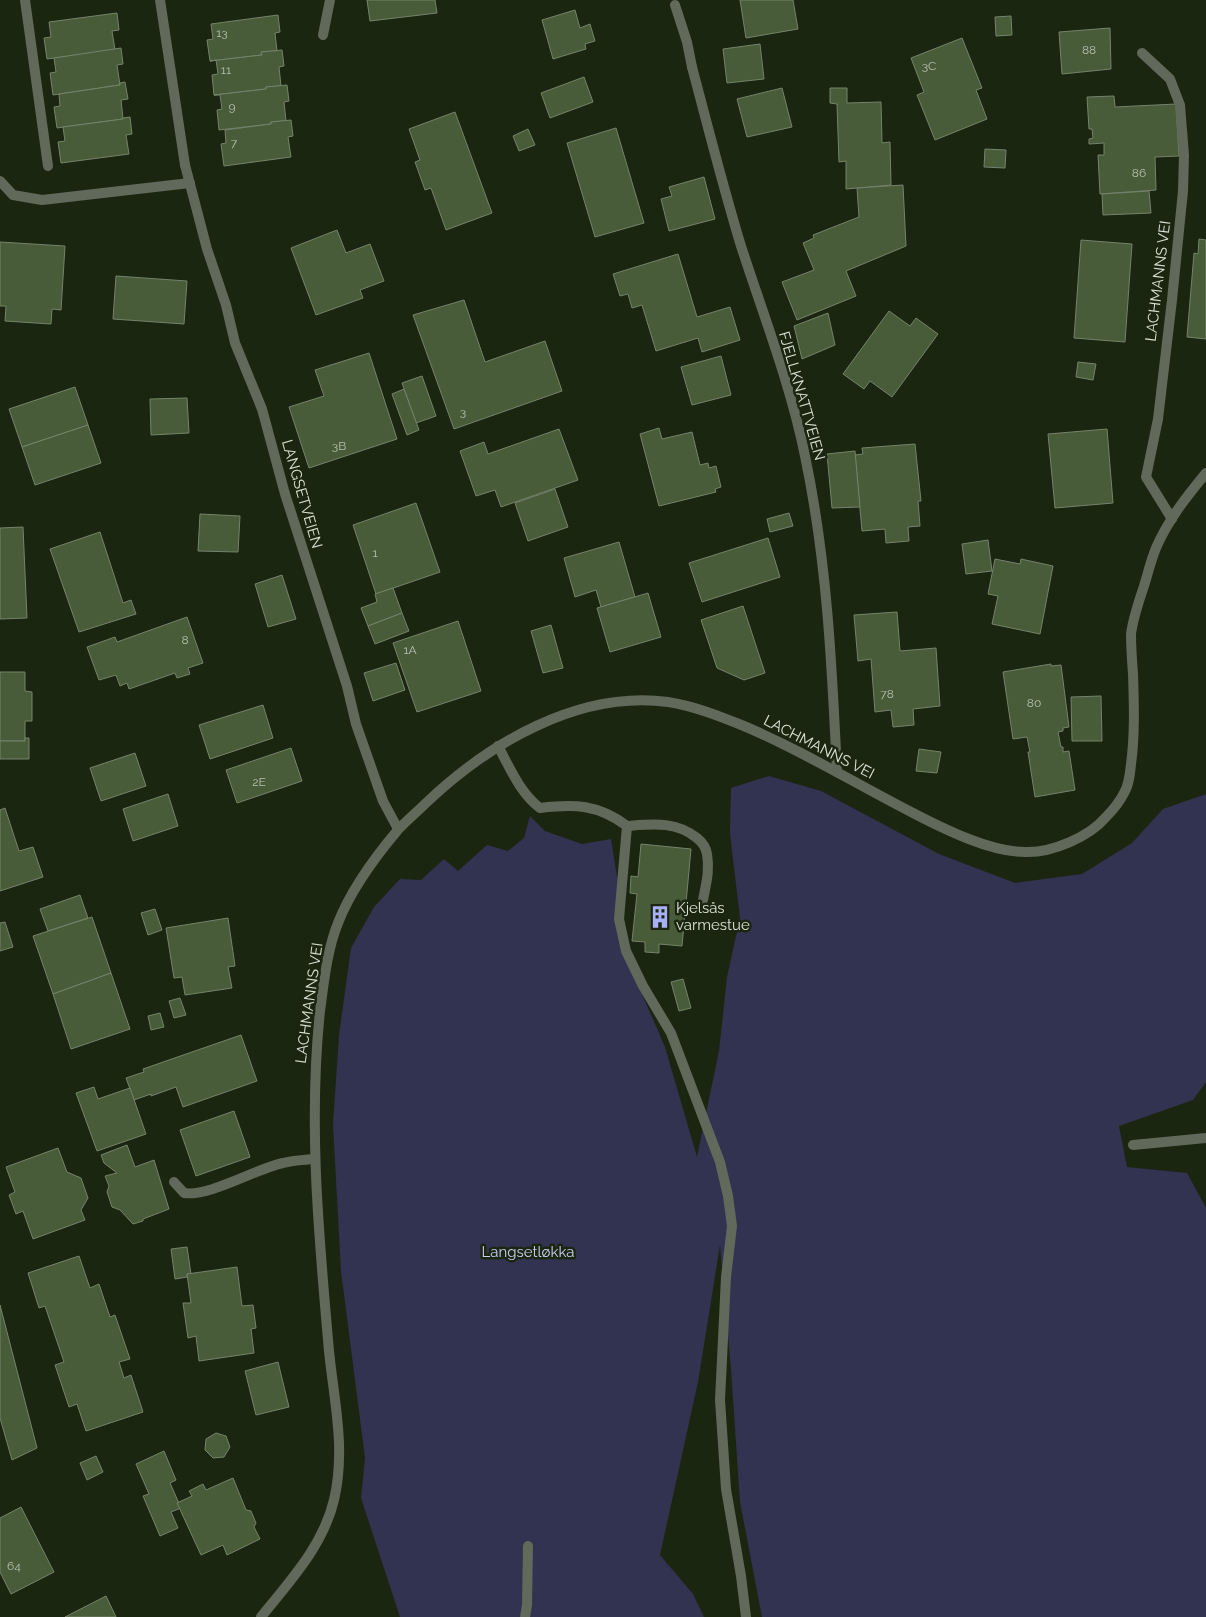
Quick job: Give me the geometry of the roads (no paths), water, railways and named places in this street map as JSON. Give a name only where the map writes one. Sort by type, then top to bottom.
[{"type":"street","points":[[25,0],[48,166]]},
{"type":"street","name":"LANGSETVEIEN","points":[[160,0],[186,165],[207,249],[226,305],[236,343],[262,409],[285,494],[347,686],[356,724],[382,801],[398,829]]},
{"type":"street","points":[[323,35],[330,0]]},
{"type":"street","name":"FJELLKNATTVEIEN","points":[[675,5],[687,42],[731,211],[790,398],[805,457],[821,552],[827,603],[837,772]]},
{"type":"street","name":"LACHMANNS VEI","points":[[1142,53],[1170,79],[1180,105],[1184,155],[1184,191],[1158,419],[1146,478],[1172,519]]},
{"type":"street","points":[[0,181],[13,195],[42,200],[190,184]]},
{"type":"street","name":"LACHMANNS VEI","points":[[261,1617],[312,1553],[328,1520],[335,1498],[340,1460],[340,1426],[331,1367],[314,1159],[316,1055],[329,954],[336,928],[350,895],[398,829],[466,768],[518,734],[582,709],[636,701],[668,702],[712,713],[786,744],[874,793],[944,828],[990,846],[1022,853],[1044,851],[1065,844],[1093,829],[1106,818],[1124,793],[1129,779],[1133,751],[1131,633],[1137,606],[1156,549],[1183,500],[1206,473]]},
{"type":"street","points":[[498,746],[523,791],[531,802],[540,808],[566,805],[591,808],[614,816],[627,826],[670,824],[682,828],[700,840],[707,851],[709,871],[703,900]]},
{"type":"street","points":[[627,826],[618,919],[626,951],[643,986],[671,1033],[720,1162],[728,1196],[732,1226],[726,1277],[720,1400],[726,1489],[746,1617]]},
{"type":"street","points":[[1133,1145],[1206,1138]]},
{"type":"street","points":[[174,1182],[184,1193],[192,1194],[207,1191],[284,1162],[314,1159]]},
{"type":"street","points":[[525,1617],[528,1605],[528,1546]]},
{"type":"place","name":"Kjelsås varmestue","points":[[660,917]]},
{"type":"park label","name":"Langsetløkka","points":[[528,1252]]}]
